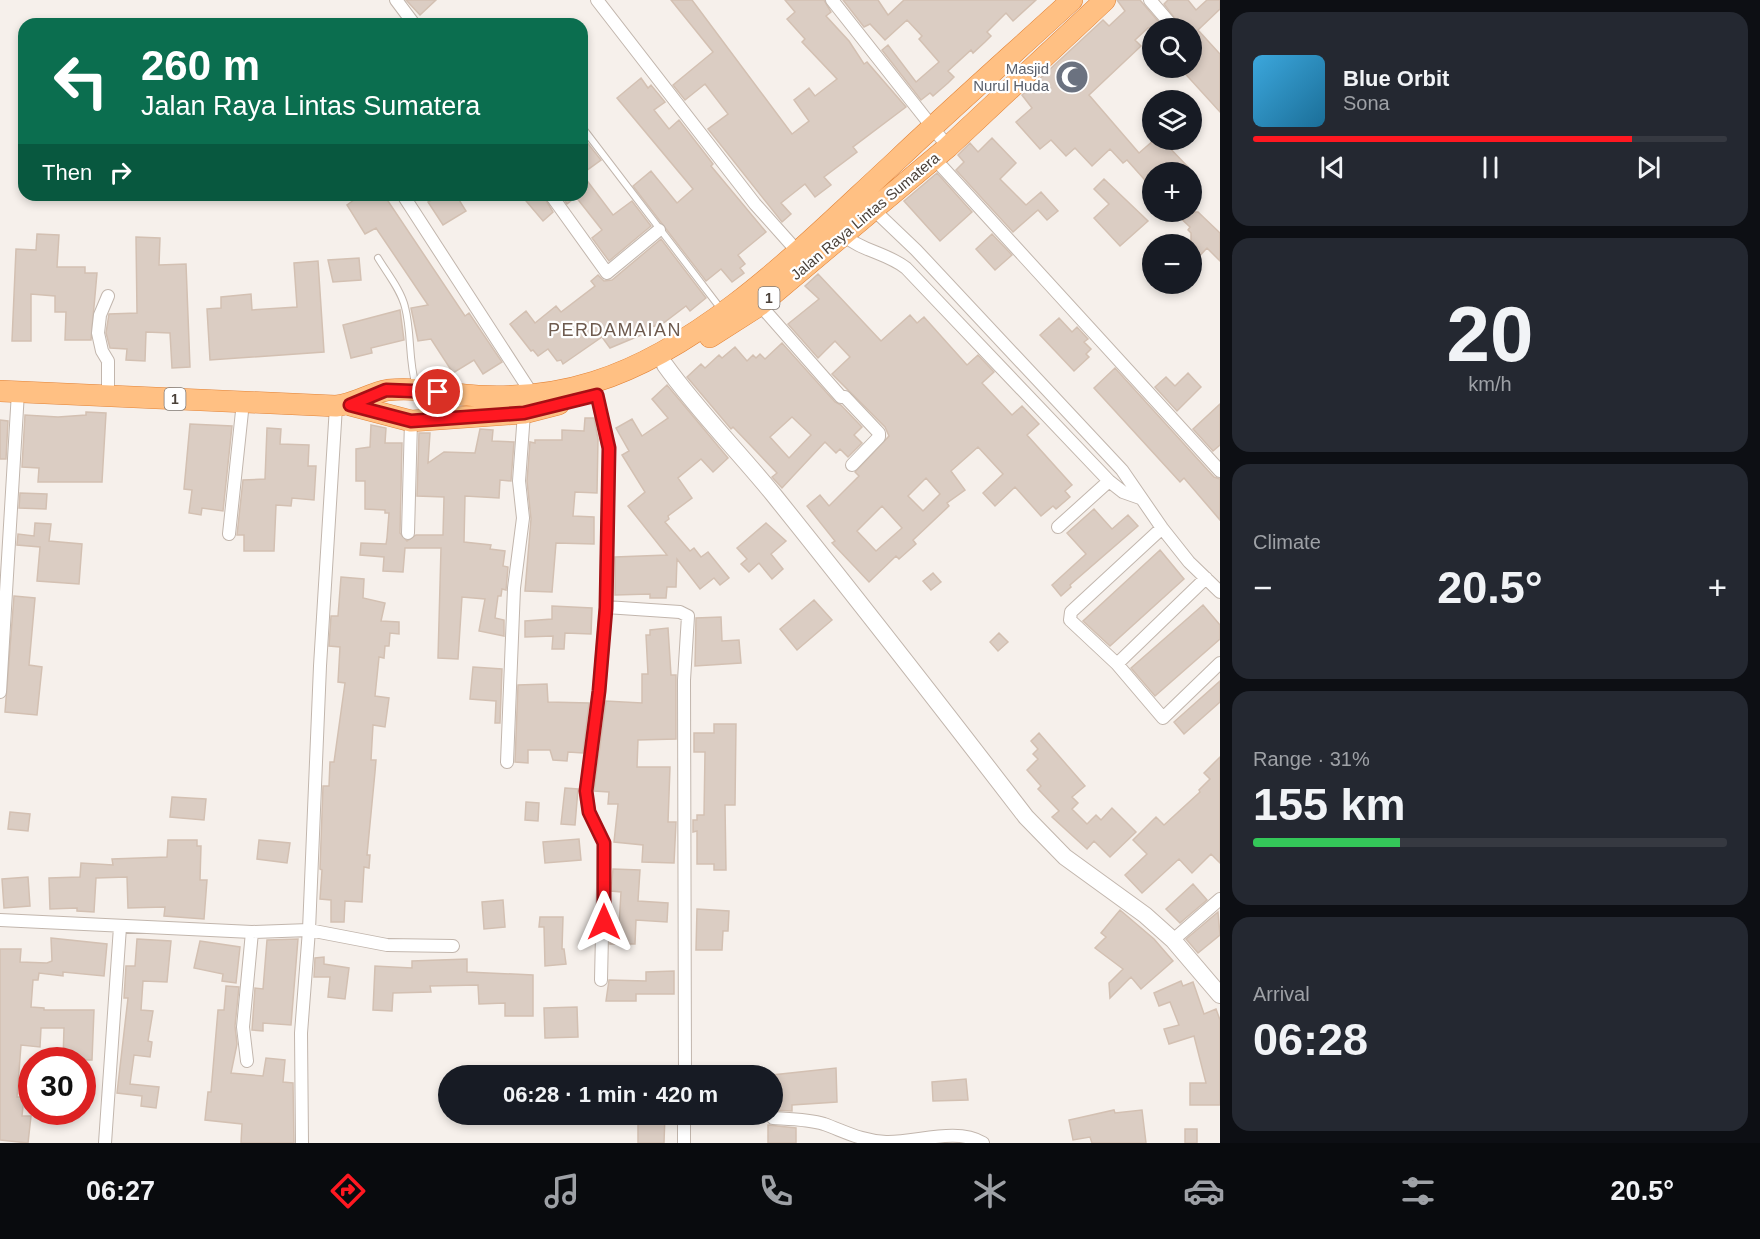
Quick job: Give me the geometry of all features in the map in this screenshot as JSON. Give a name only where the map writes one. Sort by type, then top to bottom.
[{"type":"highway","name":"Jalan Raya Lintas Sumatera","points":[[343,406],[386,390],[417,390],[478,396],[529,405],[657,358],[723,312],[797,251],[1071,0]]},
{"type":"highway","name":"Jalan Raya Lintas Sumatera","points":[[9,391],[343,406],[411,421],[597,395],[665,365],[760,305],[941,152],[1105,0]]},
{"type":"street","points":[[396,0],[410,18]]},
{"type":"street","points":[[597,0],[756,204],[797,251]]},
{"type":"street","points":[[832,0],[933,128],[941,152],[1220,471]]},
{"type":"street","points":[[1150,0],[1165,18]]},
{"type":"street","points":[[407,201],[529,405],[519,481],[523,518],[514,588],[507,762]]},
{"type":"street","points":[[554,201],[607,273],[659,230]]},
{"type":"street","points":[[873,209],[916,250],[1115,462],[1133,483],[1140,498],[1162,528],[1220,592]]},
{"type":"street","points":[[843,235],[860,247],[888,257],[906,268],[1109,482],[1123,492],[1140,498]]},
{"type":"street","points":[[108,296],[100,315],[98,333],[102,351],[108,361],[108,395]]},
{"type":"street","points":[[760,305],[841,397],[845,397],[879,433],[879,437],[852,465]]},
{"type":"street","points":[[665,365],[685,393],[732,442],[1026,818],[1065,857],[1145,915],[1173,940],[1220,995]]},
{"type":"street","points":[[0,692],[9,391]]},
{"type":"street","points":[[597,395],[609,448],[606,608],[599,691],[586,791],[589,812],[604,843],[601,980]]},
{"type":"street","points":[[230,534],[243,402]]},
{"type":"street","points":[[302,1143],[301,1034],[309,930],[321,654],[343,406]]},
{"type":"street","points":[[408,533],[411,421]]},
{"type":"street","points":[[1058,527],[1109,482]]},
{"type":"street","points":[[1162,528],[1069,616],[1070,620],[1117,664],[1163,718],[1220,663]]},
{"type":"street","points":[[1117,664],[1206,578]]},
{"type":"street","points":[[606,608],[680,612],[688,616],[684,680],[684,1065]]},
{"type":"street","points":[[1173,940],[1220,899]]},
{"type":"street","points":[[0,920],[252,932],[309,930],[387,945],[453,946]]},
{"type":"street","points":[[105,1143],[120,927]]},
{"type":"street","points":[[247,1061],[243,1027],[252,932]]},
{"type":"street","points":[[783,1119],[817,1122],[859,1140],[888,1143],[967,1137],[983,1143]]},
{"type":"street","points":[[684,1125],[684,1143]]},
{"type":"lane","points":[[588,135],[723,312]]},
{"type":"lane","points":[[378,258],[405,305],[411,339],[410,367],[417,390]]},
{"type":"building","points":[[406,0],[436,0],[420,15]]},
{"type":"building","points":[[671,0],[692,0],[792,134],[809,121],[794,100],[809,88],[815,96],[837,79],[802,42],[805,39],[787,19],[795,12],[785,0],[824,0],[831,12],[826,16],[849,41],[864,64],[867,62],[906,107],[853,147],[857,152],[824,177],[831,185],[815,197],[805,184],[781,203],[791,214],[782,222],[708,129],[728,114],[705,84],[685,100],[673,85],[713,52]]},
{"type":"building","points":[[843,0],[878,0],[888,15],[904,0],[1036,0],[1013,21],[1006,13],[987,32],[991,36],[973,53],[971,50],[948,71],[954,77],[933,96],[930,93],[921,100],[882,50],[888,45],[916,82],[939,62],[919,39],[922,36],[907,20],[885,40],[870,24],[864,27]]},
{"type":"building","points":[[1117,0],[1140,0],[1155,18],[1142,18],[1142,34],[1135,40],[1141,46],[1089,95],[1139,153],[1142,150],[1172,150],[1183,162],[1142,162],[1142,177],[1127,160],[1123,163],[1110,149],[1092,166],[1075,148],[1066,156],[1051,140],[1040,149],[1016,122],[1032,108],[1022,95],[1103,20],[1109,26],[1125,11]]},
{"type":"building","points":[[1168,0],[1188,0],[1196,10],[1207,0],[1220,0],[1220,9],[1202,26],[1202,18],[1174,18],[1164,4]]},
{"type":"building","points":[[1202,34],[1220,54],[1220,112],[1189,78],[1202,78]]},
{"type":"building","points":[[641,78],[648,88],[651,85],[665,102],[654,110],[669,129],[679,120],[713,164],[711,166],[766,232],[738,255],[745,264],[740,268],[744,273],[732,282],[721,269],[706,281],[633,186],[651,171],[677,203],[693,189],[617,98]]},
{"type":"building","points":[[992,138],[1016,163],[1000,179],[1026,205],[1041,192],[1058,211],[1047,220],[1038,210],[1013,232],[956,170],[964,162],[958,155],[970,143],[978,152]]},
{"type":"building","points":[[588,144],[601,160],[588,170]]},
{"type":"building","points":[[937,173],[972,212],[940,241],[904,201]]},
{"type":"building","points":[[1104,179],[1142,215],[1142,222],[1147,222],[1120,246],[1094,218],[1109,204],[1094,189]]},
{"type":"building","points":[[588,182],[613,215],[632,201],[651,226],[609,261],[592,238],[602,230],[579,201],[588,201]]},
{"type":"building","points":[[353,201],[388,201],[465,316],[469,313],[502,362],[483,374],[474,360],[453,373],[431,339],[418,341],[411,308],[428,305],[376,228],[365,234],[347,205]]},
{"type":"building","points":[[460,201],[466,211],[443,225],[428,202]]},
{"type":"building","points":[[526,201],[547,201],[553,212],[543,221]]},
{"type":"building","points":[[1202,216],[1220,233],[1220,261],[1207,248],[1202,253],[1202,234],[1191,234],[1188,230],[1190,227],[1185,222],[1202,222]]},
{"type":"building","points":[[37,234],[59,235],[57,267],[85,267],[85,273],[97,273],[91,340],[65,340],[66,312],[55,312],[55,296],[31,294],[31,341],[12,341],[16,249],[36,250]]},
{"type":"building","points":[[992,234],[1012,255],[995,270],[976,249]]},
{"type":"building","points":[[136,237],[160,238],[159,265],[186,264],[190,367],[172,368],[170,333],[146,332],[145,361],[126,360],[127,349],[110,348],[106,333],[109,314],[137,313]]},
{"type":"building","points":[[661,239],[706,298],[690,311],[686,306],[657,328],[655,325],[641,335],[610,348],[602,337],[563,364],[561,360],[557,361],[548,349],[538,356],[533,350],[531,351],[510,324],[526,311],[535,323],[556,306],[561,312],[595,286],[591,281],[598,275],[604,281],[612,280]]},
{"type":"building","points":[[359,258],[361,280],[333,282],[328,260]]},
{"type":"building","points":[[318,261],[324,352],[210,360],[207,309],[221,308],[221,297],[251,294],[252,310],[297,307],[294,263]]},
{"type":"building","points":[[818,274],[881,341],[910,315],[917,323],[924,317],[967,365],[978,355],[994,372],[982,383],[1012,415],[1022,406],[1039,424],[1027,435],[1072,485],[1065,491],[1070,497],[1056,509],[1053,506],[1041,516],[1015,487],[995,506],[983,493],[1003,474],[978,447],[951,471],[965,490],[947,503],[949,506],[913,540],[916,544],[899,559],[896,556],[869,582],[832,543],[835,541],[807,506],[820,495],[829,506],[859,476],[855,472],[889,436],[885,427],[832,374],[850,357],[835,341],[818,358],[788,324],[819,299],[805,286]],"holes":[[[926,478],[940,494],[923,511],[908,496]],[[882,506],[902,528],[876,551],[857,531]]]},
{"type":"building","points":[[400,310],[404,340],[371,348],[372,353],[351,358],[343,325]]},
{"type":"building","points":[[1059,318],[1072,332],[1077,327],[1088,339],[1084,342],[1091,349],[1086,354],[1089,357],[1074,371],[1040,335]]},
{"type":"building","points":[[782,343],[835,402],[841,405],[862,427],[854,435],[862,443],[848,457],[840,449],[836,453],[825,442],[782,488],[772,477],[777,473],[733,427],[731,429],[687,377],[701,364],[705,368],[719,355],[722,358],[735,347],[747,361],[753,355],[756,358],[760,354],[765,359]],"holes":[[[792,417],[811,435],[789,458],[770,437]]]},
{"type":"building","points":[[1115,368],[1214,477],[1220,479],[1220,520],[1184,478],[1180,482],[1094,388]]},
{"type":"building","points":[[1188,373],[1201,387],[1177,411],[1155,387],[1166,377],[1175,386]]},
{"type":"building","points":[[667,385],[728,458],[713,472],[701,459],[678,478],[692,498],[668,516],[669,519],[665,522],[690,551],[694,548],[701,557],[708,552],[729,578],[720,585],[714,578],[700,589],[677,559],[676,587],[667,587],[666,598],[650,598],[650,594],[615,595],[615,557],[667,555],[628,506],[645,492],[622,455],[629,451],[616,428],[632,419],[642,436],[668,418],[652,399]]},
{"type":"building","points":[[1220,404],[1220,445],[1213,451],[1193,429]]},
{"type":"building","points":[[86,412],[106,413],[102,482],[38,482],[39,468],[22,467],[25,415],[58,417],[86,415]]},
{"type":"building","points":[[585,418],[594,418],[598,439],[597,493],[575,492],[573,516],[594,517],[594,544],[556,543],[552,592],[525,591],[531,519],[527,481],[530,442],[562,440],[562,430],[584,431]]},
{"type":"building","points":[[0,420],[8,421],[6,459],[0,459]]},
{"type":"building","points":[[190,424],[232,426],[223,511],[202,508],[201,515],[189,513],[192,490],[184,489]]},
{"type":"building","points":[[371,425],[386,428],[385,443],[402,443],[400,533],[407,541],[416,535],[443,535],[444,497],[417,496],[419,433],[430,433],[428,463],[444,452],[475,453],[480,429],[493,430],[492,441],[514,442],[511,481],[500,480],[499,498],[465,496],[464,542],[491,545],[490,549],[505,551],[503,566],[508,567],[506,590],[502,589],[501,596],[498,596],[495,618],[504,620],[504,636],[479,631],[485,599],[462,597],[458,659],[438,658],[441,548],[405,548],[403,572],[383,571],[384,557],[360,555],[361,543],[386,544],[387,538],[389,513],[385,513],[385,510],[365,509],[365,481],[356,481],[356,449],[370,447]]},
{"type":"building","points":[[267,428],[281,429],[280,444],[309,445],[308,466],[316,466],[314,500],[292,498],[291,506],[276,505],[274,551],[244,551],[244,535],[237,535],[243,480],[265,479]]},
{"type":"building","points":[[20,493],[47,494],[46,509],[19,508]]},
{"type":"building","points":[[1094,509],[1112,529],[1128,515],[1138,526],[1070,585],[1071,587],[1061,596],[1052,585],[1086,554],[1067,533]]},
{"type":"building","points":[[35,523],[51,524],[49,541],[82,544],[79,584],[37,581],[40,547],[17,545],[18,534],[34,536]]},
{"type":"building","points":[[766,523],[786,541],[771,554],[783,569],[772,579],[759,563],[749,572],[741,564],[747,559],[737,548]]},
{"type":"building","points":[[1160,550],[1184,579],[1110,646],[1083,621]]},
{"type":"building","points":[[933,573],[941,582],[931,590],[923,581]]},
{"type":"building","points":[[341,577],[364,579],[363,598],[385,603],[381,621],[399,622],[399,634],[390,633],[389,646],[385,646],[384,658],[379,657],[375,696],[389,698],[385,727],[373,725],[371,760],[376,760],[367,855],[370,855],[369,868],[364,867],[362,902],[345,901],[344,922],[331,922],[331,900],[320,899],[322,870],[320,869],[323,786],[329,786],[330,762],[334,762],[345,683],[338,682],[340,647],[329,646],[331,616],[338,616]]},
{"type":"building","points":[[14,596],[35,598],[29,665],[42,667],[37,715],[5,712]]},
{"type":"building","points":[[814,600],[832,620],[797,650],[780,629]]},
{"type":"building","points":[[1203,605],[1220,625],[1220,639],[1155,696],[1131,668]]},
{"type":"building","points":[[552,606],[592,608],[591,634],[565,633],[564,649],[552,649],[553,636],[525,637],[525,621],[552,619]]},
{"type":"building","points":[[721,617],[722,641],[739,640],[741,663],[695,666],[696,618]]},
{"type":"building","points":[[668,628],[671,675],[676,675],[676,739],[638,740],[637,767],[670,767],[668,822],[676,822],[674,863],[642,862],[643,845],[614,842],[618,804],[608,804],[609,792],[594,791],[606,701],[642,703],[642,674],[648,674],[646,635],[650,635],[650,630]]},
{"type":"building","points":[[999,633],[1008,642],[998,651],[990,642]]},
{"type":"building","points":[[473,667],[502,669],[500,723],[495,723],[496,701],[470,699]]},
{"type":"building","points":[[1220,681],[1220,702],[1184,734],[1174,722]]},
{"type":"building","points":[[547,684],[548,702],[589,703],[583,753],[568,752],[567,761],[553,760],[550,750],[528,750],[528,763],[515,762],[518,685]]},
{"type":"building","points":[[714,724],[736,724],[735,805],[725,805],[726,870],[714,870],[714,864],[697,864],[697,831],[693,832],[693,820],[697,820],[697,815],[704,815],[705,752],[694,752],[694,733],[714,733]]},
{"type":"building","points":[[1039,733],[1085,786],[1072,797],[1078,803],[1072,809],[1087,824],[1096,815],[1101,820],[1112,808],[1136,832],[1110,857],[1094,841],[1087,849],[1052,817],[1059,811],[1038,789],[1041,786],[1027,770],[1038,759],[1033,754],[1038,749],[1031,741]]},
{"type":"building","points":[[1220,757],[1220,863],[1211,854],[1192,873],[1179,859],[1142,893],[1125,875],[1147,854],[1133,840],[1156,817],[1164,825],[1200,792],[1199,790],[1210,779],[1204,773]]},
{"type":"building","points":[[565,788],[578,789],[575,825],[561,824]]},
{"type":"building","points":[[172,797],[206,799],[204,820],[170,817]]},
{"type":"building","points":[[526,802],[539,803],[538,821],[525,820]]},
{"type":"building","points":[[10,812],[30,814],[28,831],[8,829]]},
{"type":"building","points":[[579,839],[581,860],[545,863],[543,842]]},
{"type":"building","points":[[168,840],[197,840],[197,846],[201,846],[200,880],[207,880],[204,919],[164,916],[165,907],[128,908],[127,877],[96,878],[94,912],[77,911],[77,908],[50,909],[49,878],[80,877],[81,863],[113,865],[112,859],[167,857]]},
{"type":"building","points":[[259,840],[290,843],[287,863],[257,859]]},
{"type":"building","points":[[613,869],[640,870],[638,901],[668,903],[667,922],[636,920],[635,944],[610,944],[610,926],[619,926],[621,892],[611,891]]},
{"type":"building","points":[[28,877],[30,906],[4,908],[2,879]]},
{"type":"building","points":[[1193,884],[1207,900],[1180,923],[1166,909]]},
{"type":"building","points":[[503,900],[505,927],[484,929],[482,902]]},
{"type":"building","points":[[697,909],[729,911],[728,931],[723,931],[722,950],[696,950]]},
{"type":"building","points":[[1120,910],[1154,939],[1173,961],[1141,989],[1131,977],[1110,998],[1109,983],[1123,969],[1095,948],[1106,937],[1101,933]]},
{"type":"building","points":[[1218,912],[1220,935],[1198,953],[1186,939]]},
{"type":"building","points":[[540,917],[563,917],[562,949],[564,949],[566,964],[545,966],[544,927],[539,927]]},
{"type":"building","points":[[51,938],[107,944],[104,976],[63,972],[63,976],[39,973],[38,980],[33,980],[31,1007],[44,1008],[44,1010],[94,1010],[93,1047],[63,1047],[64,1028],[41,1028],[40,1047],[21,1045],[18,1047],[18,1125],[30,1125],[28,1143],[0,1140],[0,949],[21,949],[20,962],[47,963],[52,961]]},
{"type":"building","points":[[137,939],[171,941],[167,982],[143,981],[141,1010],[153,1011],[148,1041],[152,1042],[150,1057],[134,1055],[130,1084],[159,1087],[156,1108],[141,1106],[142,1096],[117,1093],[128,998],[124,998],[126,966],[135,966]]},
{"type":"building","points":[[298,939],[291,1025],[263,1023],[263,1031],[252,1030],[255,988],[263,989],[267,940]]},
{"type":"building","points":[[200,941],[240,947],[236,983],[222,981],[223,974],[194,968]]},
{"type":"building","points":[[324,957],[324,964],[349,968],[345,999],[328,997],[330,977],[314,977],[315,958]]},
{"type":"building","points":[[467,959],[467,972],[533,975],[533,1016],[505,1016],[505,1003],[479,1004],[478,985],[430,986],[431,992],[393,993],[392,1011],[373,1010],[375,966],[412,968],[412,961]]},
{"type":"building","points":[[674,971],[674,994],[636,994],[636,1001],[606,1001],[609,980],[646,981],[646,972]]},
{"type":"building","points":[[1181,981],[1183,986],[1193,982],[1204,1014],[1216,1009],[1220,1020],[1220,1105],[1190,1105],[1190,1083],[1206,1083],[1194,1036],[1169,1044],[1164,1029],[1179,1025],[1170,1002],[1159,1006],[1154,993]]},
{"type":"building","points":[[226,986],[239,987],[235,1026],[237,1044],[231,1073],[263,1076],[266,1058],[285,1060],[283,1082],[293,1083],[294,1143],[241,1143],[242,1124],[205,1120],[208,1092],[211,1092],[218,1010],[224,1010]]},
{"type":"building","points":[[577,1007],[578,1037],[545,1038],[544,1008]]},
{"type":"building","points":[[836,1068],[837,1102],[792,1105],[792,1111],[783,1111],[783,1074]]},
{"type":"building","points":[[966,1079],[968,1100],[933,1101],[932,1082]]},
{"type":"building","points":[[1114,1110],[1115,1113],[1142,1110],[1146,1143],[1092,1143],[1090,1137],[1073,1140],[1069,1120]]},
{"type":"building","points":[[638,1125],[665,1125],[664,1143],[638,1143]]},
{"type":"building","points":[[768,1125],[796,1128],[796,1143],[768,1143]]},
{"type":"building","points":[[1185,1129],[1197,1129],[1197,1143],[1185,1143]]},
{"type":"place","name":"Masjid Nurul Huda","points":[[1072,77]]},
{"type":"district","name":"PERDAMAIAN","points":[[615,330]]},
{"type":"route","points":[[438,392],[386,390],[350,405],[411,421],[524,413],[597,395],[609,448],[606,608],[599,691],[587,765],[586,791],[589,812],[604,843],[604,922]]}]
